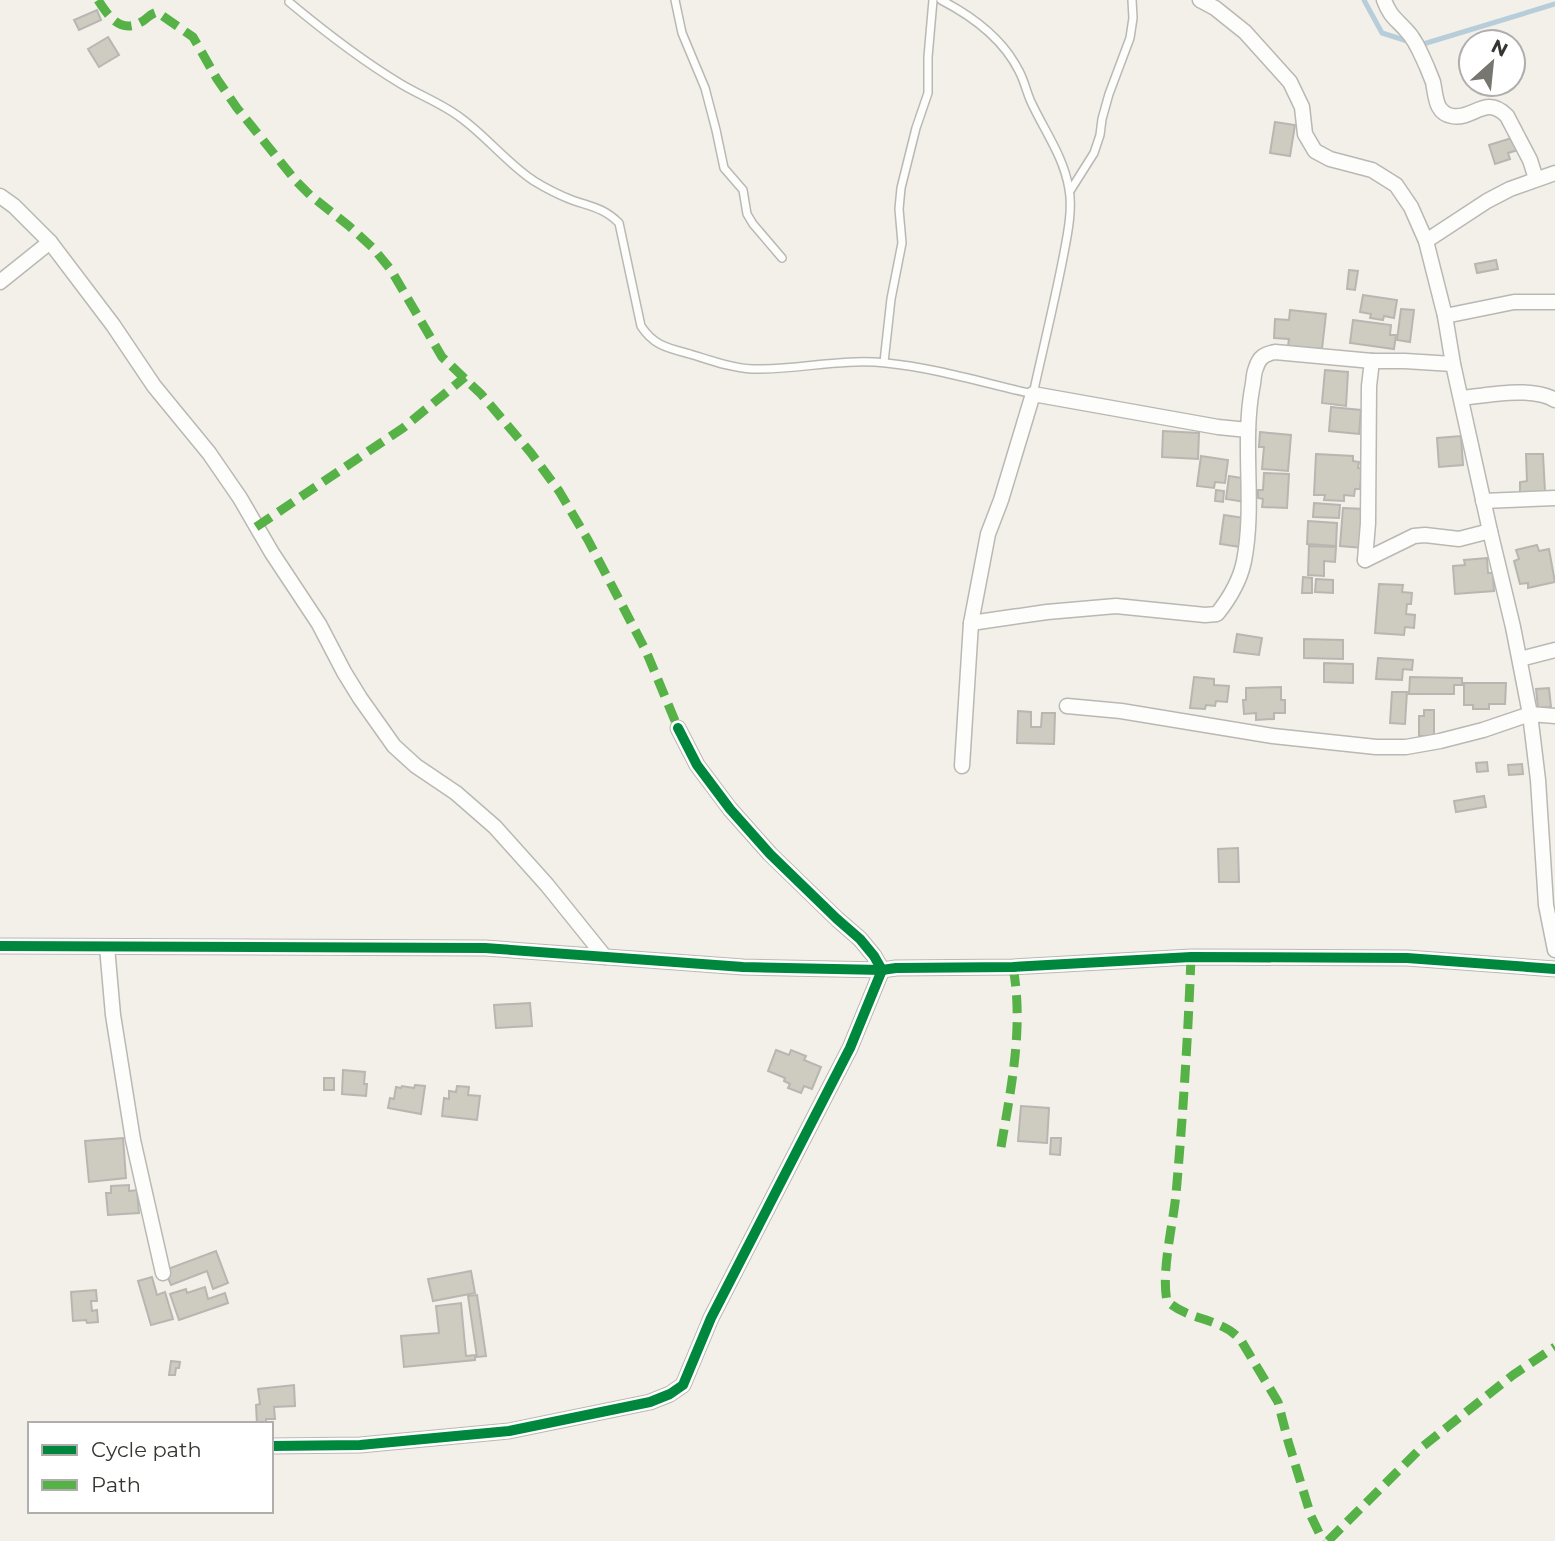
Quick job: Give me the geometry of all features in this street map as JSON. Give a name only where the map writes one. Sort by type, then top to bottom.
[{"type":"street","points":[[1200,0],[1215,8],[1245,32],[1290,82],[1302,107],[1305,134],[1315,151],[1329,159],[1372,170],[1396,185],[1426,241],[1520,659],[1538,780],[1546,905],[1555,950]]},
{"type":"street","points":[[1384,0],[1389,13],[1407,30],[1419,49],[1432,80],[1438,107],[1443,113],[1454,117],[1482,107],[1494,107],[1502,111],[1530,160],[1536,179]]},
{"type":"street","points":[[1426,241],[1487,201],[1510,189],[1555,173]]},
{"type":"street","points":[[0,195],[50,242],[113,325],[153,386],[226,477],[271,553],[319,624],[360,698],[394,746],[416,766],[456,793],[495,827],[547,885],[605,957]]},
{"type":"street","points":[[0,282],[50,242]]},
{"type":"street","points":[[1445,316],[1514,302],[1555,302]]},
{"type":"street","points":[[971,623],[1116,606],[1217,614],[1235,586],[1244,559],[1249,511],[1248,411],[1256,367],[1261,358],[1266,354],[1292,353],[1453,365]]},
{"type":"street","points":[[1372,361],[1368,386],[1365,560],[1414,536],[1459,539],[1490,531]]},
{"type":"street","points":[[1462,398],[1542,393],[1555,400]]},
{"type":"street","points":[[962,766],[971,623],[988,534],[1033,394],[1248,430]]},
{"type":"street","points":[[1483,501],[1555,498]]},
{"type":"street","points":[[1520,659],[1555,650]]},
{"type":"street","points":[[1067,706],[1121,711],[1273,736],[1376,747],[1406,747],[1440,741],[1530,714],[1555,716]]},
{"type":"street","points":[[677,728],[697,765],[730,809],[770,855],[860,939],[882,970]]},
{"type":"street","points":[[0,946],[485,948],[743,967],[882,970],[1013,967],[1191,957],[1407,958],[1555,969]]},
{"type":"street","points":[[107,947],[113,1015],[133,1140],[163,1272]]},
{"type":"street","points":[[273,1446],[360,1445],[509,1431],[650,1402],[683,1385],[711,1318],[850,1048],[882,970]]},
{"type":"lane","points":[[675,0],[682,33],[705,88],[724,168],[743,190],[747,214],[753,224],[782,258]]},
{"type":"lane","points":[[884,362],[891,299],[902,243],[899,209],[901,188],[928,93],[933,0]]},
{"type":"lane","points":[[289,2],[362,59],[460,117],[542,186],[571,200],[609,213],[619,223],[641,326],[657,344],[725,365],[751,369],[884,362],[1033,394],[1068,229],[1070,191],[1061,159],[1032,105],[1019,71],[985,28],[941,0]]},
{"type":"lane","points":[[1070,191],[1094,153],[1100,135],[1109,94],[1130,38],[1132,0]]},
{"type":"building","points":[[97,10],[101,20],[79,30],[74,20]]},
{"type":"building","points":[[108,37],[119,55],[99,67],[88,49]]},
{"type":"building","points":[[1275,122],[1295,125],[1290,156],[1270,153]]},
{"type":"building","points":[[1515,137],[1518,150],[1508,153],[1510,159],[1495,164],[1489,145]]},
{"type":"building","points":[[1496,260],[1498,269],[1477,273],[1475,264]]},
{"type":"building","points":[[1349,270],[1358,271],[1355,290],[1347,289]]},
{"type":"building","points":[[1363,295],[1397,300],[1394,318],[1370,318],[1371,314],[1360,312]]},
{"type":"building","points":[[1401,309],[1414,310],[1410,342],[1397,340]]},
{"type":"building","points":[[1290,310],[1326,314],[1322,349],[1288,346],[1289,339],[1274,338],[1275,319],[1289,320]]},
{"type":"building","points":[[1353,320],[1391,325],[1390,335],[1396,335],[1394,349],[1350,343]]},
{"type":"building","points":[[1325,370],[1348,372],[1346,406],[1322,403]]},
{"type":"building","points":[[1331,407],[1361,410],[1359,434],[1329,431]]},
{"type":"building","points":[[1163,431],[1199,433],[1198,459],[1162,457]]},
{"type":"building","points":[[1260,432],[1291,435],[1288,471],[1262,469],[1264,447],[1259,447]]},
{"type":"building","points":[[1461,436],[1463,465],[1439,467],[1437,438]]},
{"type":"building","points":[[1316,454],[1353,456],[1353,461],[1359,462],[1358,468],[1362,469],[1360,489],[1355,489],[1354,496],[1344,495],[1344,501],[1324,500],[1325,495],[1314,495]]},
{"type":"building","points":[[1526,454],[1543,454],[1545,492],[1520,492],[1520,482],[1527,481]]},
{"type":"building","points":[[1201,456],[1228,460],[1225,483],[1215,482],[1214,488],[1197,486]]},
{"type":"building","points":[[1264,473],[1289,474],[1287,508],[1262,507],[1263,499],[1258,498],[1258,490],[1263,490]]},
{"type":"building","points":[[1229,476],[1255,480],[1252,503],[1226,499]]},
{"type":"building","points":[[1216,490],[1224,491],[1223,502],[1215,501]]},
{"type":"building","points":[[1314,503],[1340,505],[1339,518],[1313,517]]},
{"type":"building","points":[[1343,508],[1365,509],[1363,548],[1340,546]]},
{"type":"building","points":[[1224,515],[1251,519],[1247,548],[1220,544]]},
{"type":"building","points":[[1308,521],[1337,523],[1336,546],[1307,544]]},
{"type":"building","points":[[1537,545],[1539,551],[1549,549],[1555,582],[1528,588],[1528,583],[1520,584],[1514,561],[1519,559],[1516,550]]},
{"type":"building","points":[[1309,546],[1336,547],[1335,562],[1324,561],[1324,576],[1308,575]]},
{"type":"building","points":[[1487,558],[1488,573],[1493,573],[1494,591],[1455,594],[1453,566],[1465,565],[1464,560]]},
{"type":"building","points":[[1303,577],[1312,578],[1312,593],[1302,593]]},
{"type":"building","points":[[1316,579],[1333,580],[1333,593],[1315,592]]},
{"type":"building","points":[[1379,584],[1403,585],[1402,592],[1412,593],[1406,614],[1415,615],[1414,628],[1405,627],[1404,635],[1375,633]]},
{"type":"building","points":[[1237,634],[1262,638],[1259,655],[1234,652]]},
{"type":"building","points":[[1304,639],[1343,640],[1343,659],[1304,658]]},
{"type":"building","points":[[1378,658],[1413,660],[1412,670],[1403,669],[1402,680],[1376,679]]},
{"type":"building","points":[[1324,663],[1353,664],[1353,683],[1324,682]]},
{"type":"building","points":[[1194,677],[1214,679],[1214,685],[1229,686],[1227,702],[1216,701],[1215,706],[1206,705],[1205,709],[1190,708]]},
{"type":"building","points":[[1410,677],[1462,678],[1462,685],[1454,685],[1454,694],[1409,694]]},
{"type":"building","points":[[1464,683],[1506,683],[1505,704],[1489,704],[1489,709],[1473,709],[1473,705],[1464,705]]},
{"type":"building","points":[[1281,687],[1285,713],[1274,713],[1274,719],[1256,720],[1256,713],[1244,714],[1246,688]]},
{"type":"building","points":[[1549,688],[1551,707],[1538,708],[1536,689]]},
{"type":"building","points":[[1392,692],[1407,692],[1405,724],[1390,723]]},
{"type":"building","points":[[1424,710],[1434,710],[1434,736],[1419,736],[1419,716],[1424,716]]},
{"type":"building","points":[[1018,711],[1031,712],[1031,727],[1041,727],[1042,713],[1055,713],[1054,744],[1017,743]]},
{"type":"building","points":[[1487,762],[1488,771],[1477,772],[1476,763]]},
{"type":"building","points":[[1522,764],[1523,774],[1509,775],[1508,765]]},
{"type":"building","points":[[1484,796],[1486,807],[1456,812],[1454,801]]},
{"type":"building","points":[[1238,848],[1239,882],[1219,882],[1218,849]]},
{"type":"building","points":[[530,1003],[532,1026],[496,1028],[494,1005]]},
{"type":"building","points":[[776,1050],[789,1055],[791,1050],[806,1056],[804,1060],[821,1067],[812,1089],[804,1086],[801,1093],[788,1088],[790,1084],[784,1081],[785,1078],[768,1071]]},
{"type":"building","points":[[343,1070],[365,1072],[366,1096],[342,1094]]},
{"type":"building","points":[[324,1078],[334,1078],[334,1090],[324,1090]]},
{"type":"building","points":[[415,1085],[425,1086],[421,1114],[388,1108],[390,1098],[394,1099],[396,1087],[414,1088]]},
{"type":"building","points":[[457,1086],[469,1087],[468,1095],[480,1096],[477,1120],[442,1116],[444,1098],[449,1099],[449,1091],[456,1092]]},
{"type":"building","points":[[1021,1106],[1049,1108],[1047,1143],[1018,1141]]},
{"type":"building","points":[[123,1138],[126,1178],[89,1182],[85,1141]]},
{"type":"building","points":[[1051,1138],[1061,1138],[1060,1155],[1050,1154]]},
{"type":"building","points":[[129,1185],[129,1191],[137,1190],[139,1213],[108,1215],[106,1193],[111,1193],[111,1186]]},
{"type":"building","points":[[216,1251],[228,1283],[213,1289],[207,1271],[171,1285],[165,1270]]},
{"type":"building","points":[[471,1271],[475,1293],[433,1301],[428,1279]]},
{"type":"building","points":[[152,1277],[157,1295],[165,1292],[173,1319],[151,1325],[138,1281]]},
{"type":"building","points":[[205,1287],[208,1299],[225,1293],[228,1303],[179,1320],[170,1294],[186,1289],[187,1293]]},
{"type":"building","points":[[96,1290],[97,1301],[91,1301],[92,1311],[97,1310],[98,1322],[73,1321],[71,1292]]},
{"type":"building","points":[[477,1295],[486,1356],[477,1357],[468,1296]]},
{"type":"building","points":[[461,1303],[466,1356],[475,1355],[475,1360],[404,1367],[401,1336],[439,1333],[436,1306]]},
{"type":"building","points":[[171,1361],[180,1362],[175,1375],[169,1375]]},
{"type":"building","points":[[294,1385],[295,1406],[274,1407],[275,1419],[257,1422],[256,1405],[260,1404],[258,1389]]},
{"type":"waterway","points":[[1364,0],[1382,33],[1420,45],[1555,4]]},
{"type":"marked path","points":[[98,0],[111,18],[122,25],[135,25],[157,12],[193,37],[237,108],[296,181],[373,248],[391,270],[442,357],[481,394],[559,491],[646,651],[678,728]]},
{"type":"marked path","points":[[256,527],[403,428],[465,377]]},
{"type":"marked path","points":[[1191,957],[1179,1164],[1165,1276],[1167,1301],[1176,1308],[1226,1328],[1242,1342],[1278,1402],[1311,1516],[1323,1541]]},
{"type":"marked path","points":[[1001,1147],[1017,1035],[1013,967]]},
{"type":"marked path","points":[[1328,1541],[1422,1447],[1513,1375],[1555,1347]]},
{"type":"cycle path","points":[[273,1446],[360,1445],[509,1431],[650,1402],[683,1385],[711,1318],[850,1048],[882,970],[860,939],[770,854],[730,809],[697,765],[678,728]]},
{"type":"cycle path","points":[[0,946],[485,948],[743,967],[882,970],[1013,967],[1191,957],[1407,958],[1555,969]]}]
